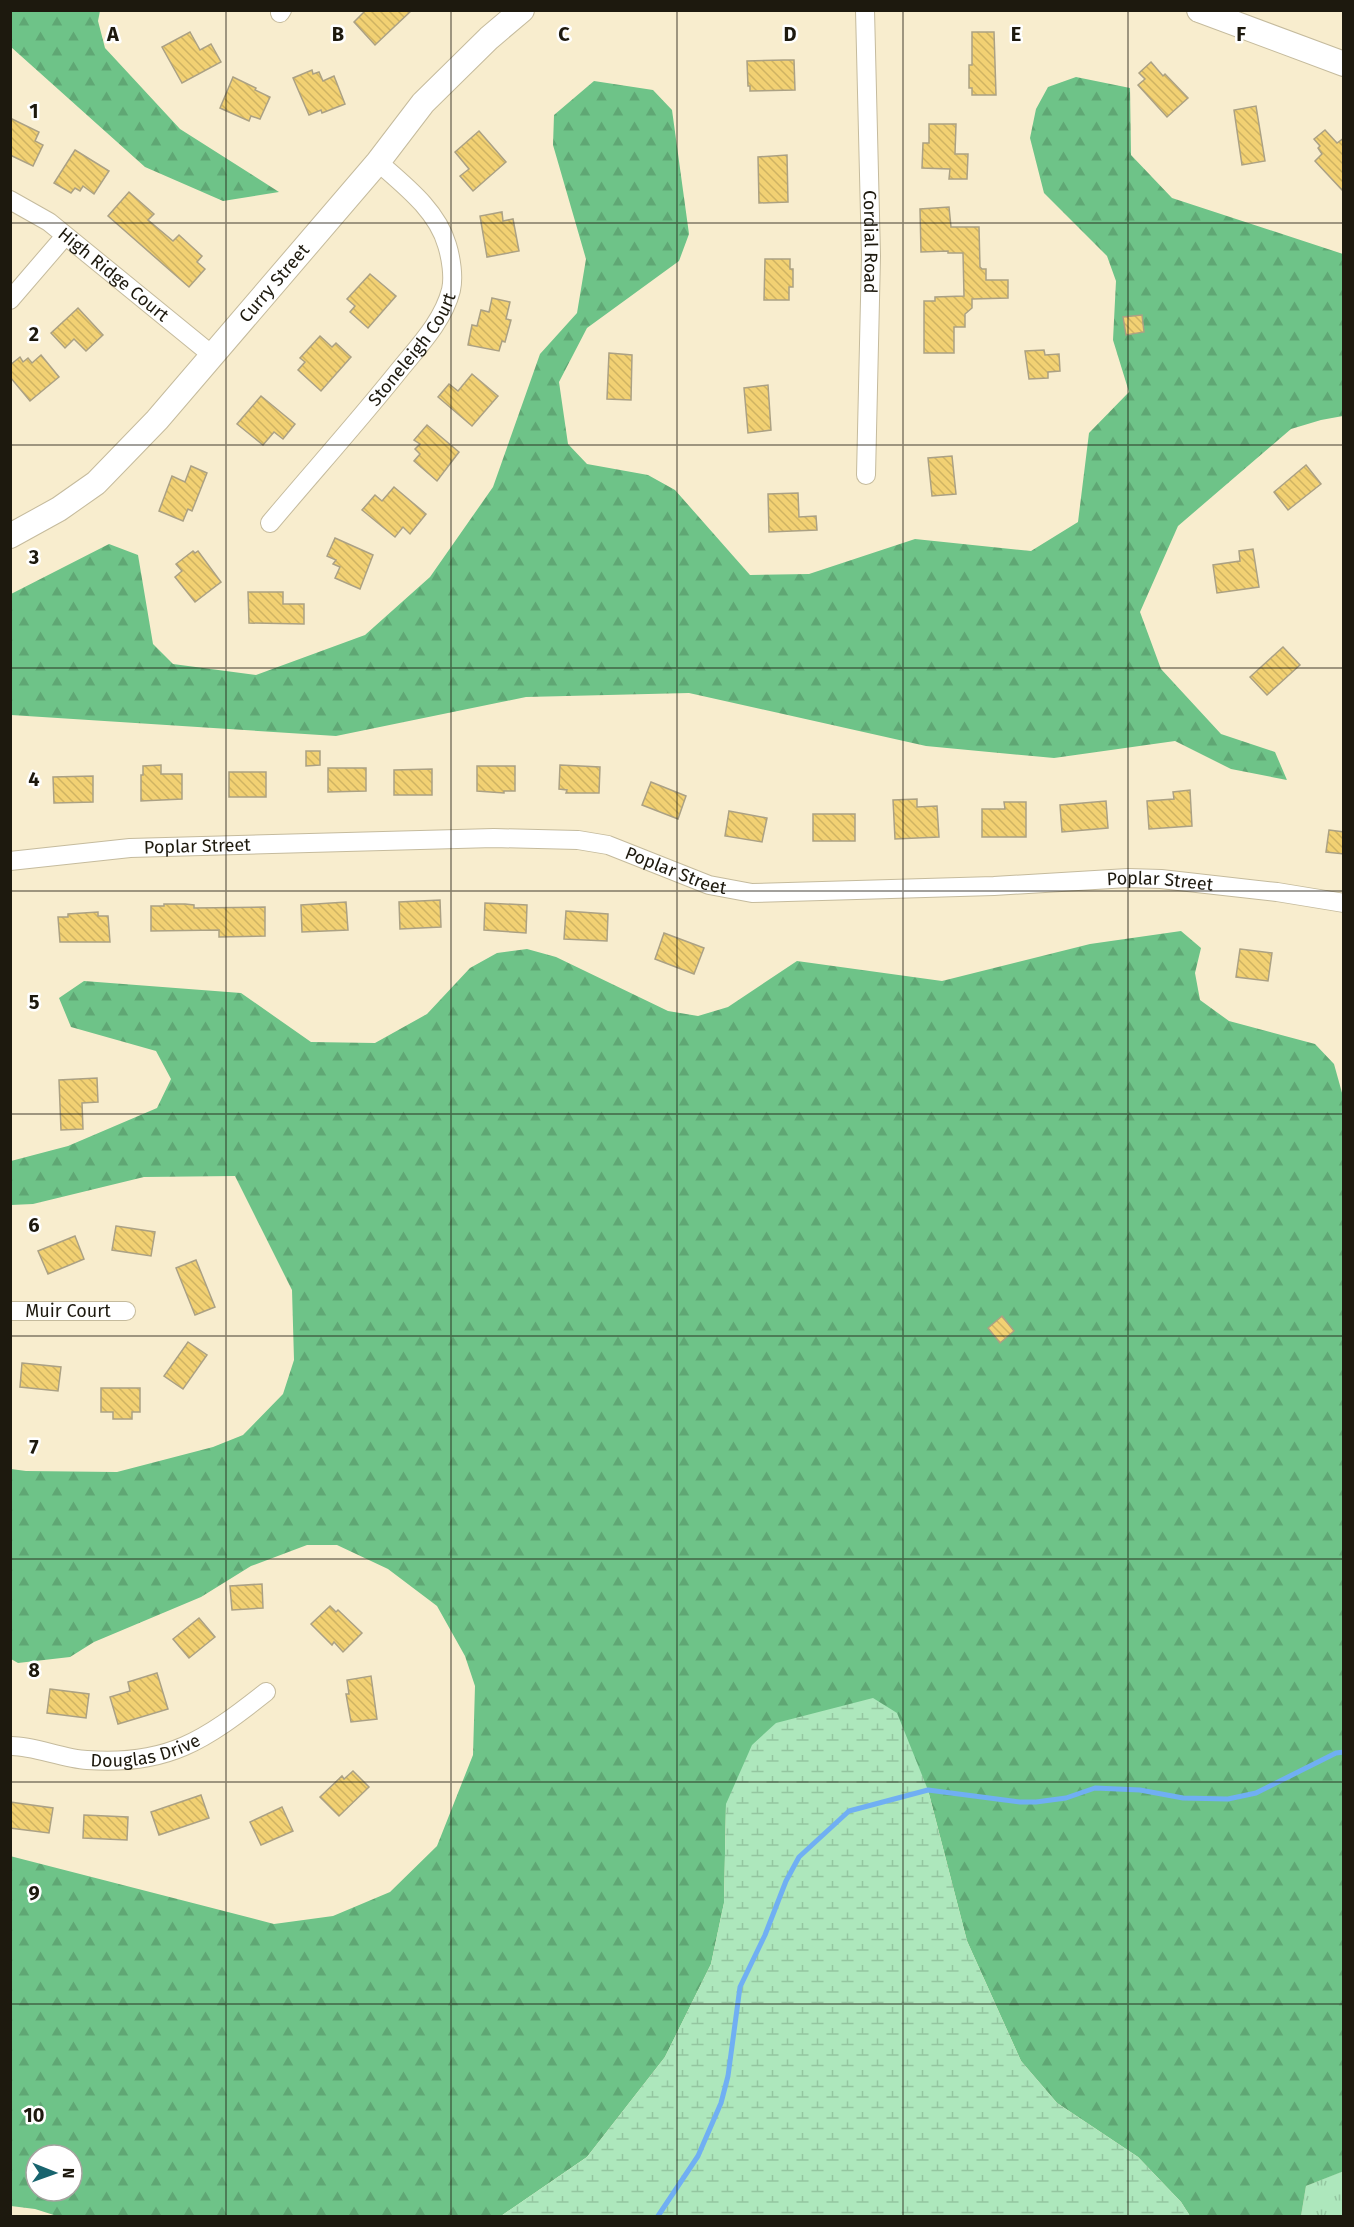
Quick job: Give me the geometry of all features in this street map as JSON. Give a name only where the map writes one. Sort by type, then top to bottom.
[{"type":"street","name":"Curry Street","points":[[10,537],[59,509],[96,483],[157,420],[378,162],[423,103],[489,38],[522,10]]},
{"type":"street","name":"Cordial Road","points":[[865,10],[871,256],[866,475]]},
{"type":"street","points":[[1199,10],[1344,64]]},
{"type":"street","name":"Stoneleigh Court","points":[[270,523],[435,326],[451,290],[452,269],[447,244],[435,221],[417,197],[378,162]]},
{"type":"street","name":"High Ridge Court","points":[[10,200],[49,222],[212,355]]},
{"type":"street","points":[[10,300],[65,236]]},
{"type":"street","name":"Poplar Street","points":[[10,861],[130,848],[494,838],[578,840],[608,844],[709,885],[752,893],[994,886],[1128,878],[1161,879],[1277,892],[1344,903]]},
{"type":"street","name":"Muir Court","points":[[10,1311],[126,1311]]},
{"type":"street","name":"Douglas Drive","points":[[10,1746],[87,1760],[160,1756],[188,1746],[228,1722],[266,1692]]},
{"type":"green space","points":[[11,10],[100,11],[98,21],[105,48],[180,129],[279,192],[223,201],[145,167],[11,47]]},
{"type":"green space","points":[[1076,77],[1130,88],[1131,155],[1172,198],[1343,254],[1343,416],[1291,429],[1178,526],[1140,612],[1161,669],[1221,734],[1275,752],[1287,780],[1231,769],[1175,741],[1054,758],[926,746],[689,693],[526,697],[336,736],[11,715],[11,594],[109,544],[138,555],[153,644],[173,664],[256,675],[365,635],[430,577],[493,487],[540,354],[577,313],[586,259],[553,145],[554,115],[594,81],[653,90],[672,110],[689,234],[679,261],[587,328],[559,382],[568,444],[587,464],[648,475],[675,490],[750,575],[809,574],[915,539],[1031,551],[1078,522],[1089,433],[1129,392],[1113,340],[1116,281],[1107,256],[1044,193],[1030,138],[1036,109],[1048,87]]},
{"type":"green space","points":[[1181,931],[1201,948],[1195,973],[1200,1000],[1229,1021],[1315,1044],[1334,1064],[1344,1100],[1344,2171],[1306,2186],[1301,2216],[1190,2216],[1181,2202],[1138,2157],[1057,2103],[1021,2061],[967,1941],[928,1790],[726,1804],[724,1903],[711,1964],[665,2057],[587,2157],[501,2216],[57,2216],[35,2209],[11,2206],[10,1856],[274,1924],[333,1916],[390,1892],[437,1846],[473,1755],[475,1686],[465,1656],[437,1606],[388,1569],[337,1545],[307,1545],[251,1566],[201,1597],[94,1642],[70,1657],[18,1663],[11,1659],[11,1469],[117,1472],[213,1447],[243,1435],[283,1394],[294,1360],[292,1290],[235,1176],[144,1177],[33,1204],[11,1205],[11,1161],[68,1146],[157,1108],[171,1079],[156,1051],[71,1027],[59,998],[84,981],[241,993],[311,1042],[375,1043],[427,1014],[470,968],[497,953],[527,949],[556,957],[668,1011],[698,1016],[728,1007],[797,961],[942,981],[1090,944]]},
{"type":"green space","points":[[873,1698],[897,1713],[928,1790],[967,1941],[1021,2061],[1057,2103],[1138,2157],[1181,2202],[1190,2216],[501,2216],[587,2157],[665,2057],[711,1964],[724,1903],[726,1804],[752,1745],[776,1723]]},
{"type":"green space","points":[[1343,2171],[1343,2216],[1301,2216],[1306,2186]]},
{"type":"building","points":[[366,10],[412,10],[375,45],[354,22]]},
{"type":"building","points":[[190,32],[200,50],[211,44],[221,62],[182,83],[162,47]]},
{"type":"building","points":[[972,32],[994,32],[996,95],[972,95],[972,88],[969,88]]},
{"type":"building","points":[[794,60],[795,90],[750,91],[747,61]]},
{"type":"building","points":[[1151,62],[1188,98],[1167,117],[1138,85],[1145,79],[1139,73]]},
{"type":"building","points":[[312,70],[313,74],[319,72],[323,81],[334,76],[345,104],[322,113],[321,110],[309,115],[293,78]]},
{"type":"building","points":[[233,77],[270,97],[260,119],[251,116],[249,121],[220,108]]},
{"type":"building","points":[[1256,106],[1265,161],[1242,165],[1234,110]]},
{"type":"building","points":[[10,118],[39,132],[35,141],[43,145],[33,166],[10,155]]},
{"type":"building","points":[[929,124],[956,124],[955,154],[968,154],[967,179],[949,179],[950,169],[922,168],[923,143],[929,143]]},
{"type":"building","points":[[1325,130],[1337,143],[1344,138],[1344,192],[1315,161],[1322,154],[1318,148],[1320,146],[1314,139]]},
{"type":"building","points":[[479,131],[506,162],[473,191],[460,176],[469,169],[455,152]]},
{"type":"building","points":[[75,150],[109,171],[94,194],[83,186],[80,191],[75,188],[71,193],[54,183]]},
{"type":"building","points":[[787,155],[788,202],[759,203],[758,157]]},
{"type":"building","points":[[129,192],[154,214],[148,220],[173,241],[179,235],[202,256],[197,262],[205,269],[189,287],[108,216]]},
{"type":"building","points":[[949,207],[951,227],[979,227],[980,267],[986,269],[986,280],[1008,280],[1008,298],[972,299],[972,308],[965,314],[965,327],[954,327],[954,353],[924,353],[924,301],[935,301],[935,297],[964,296],[963,253],[921,252],[920,209]]},
{"type":"building","points":[[502,212],[503,221],[513,219],[519,251],[487,257],[480,216]]},
{"type":"building","points":[[765,259],[790,259],[790,269],[793,269],[793,287],[789,287],[789,300],[764,300]]},
{"type":"building","points":[[370,274],[396,296],[368,328],[350,312],[355,306],[347,299]]},
{"type":"building","points":[[492,298],[510,302],[506,319],[511,320],[505,342],[502,341],[499,351],[468,345],[472,325],[477,326],[481,310],[489,312]]},
{"type":"building","points":[[78,308],[103,335],[86,351],[74,339],[65,348],[51,333]]},
{"type":"building","points":[[1142,315],[1144,332],[1126,335],[1123,317]]},
{"type":"building","points":[[320,336],[332,347],[336,343],[351,357],[321,391],[298,370],[305,362],[300,358]]},
{"type":"building","points":[[1044,350],[1045,355],[1059,354],[1060,371],[1048,372],[1048,378],[1029,379],[1025,351]]},
{"type":"building","points":[[609,353],[632,355],[631,400],[607,399]]},
{"type":"building","points":[[41,355],[59,377],[30,401],[10,377],[10,365],[20,357],[23,362],[28,358],[32,363]]},
{"type":"building","points":[[472,374],[498,396],[472,426],[438,397],[449,384],[458,391]]},
{"type":"building","points":[[768,385],[771,430],[748,433],[744,388]]},
{"type":"building","points":[[261,396],[295,424],[283,439],[274,432],[263,445],[237,424]]},
{"type":"building","points":[[427,425],[459,452],[437,481],[414,461],[420,454],[415,449],[420,444],[414,440]]},
{"type":"building","points":[[952,456],[956,494],[932,496],[928,458]]},
{"type":"building","points":[[1306,465],[1321,484],[1288,510],[1274,492]]},
{"type":"building","points":[[191,466],[207,473],[192,511],[188,509],[183,521],[159,511],[172,476],[185,482]]},
{"type":"building","points":[[394,487],[426,514],[410,534],[403,527],[395,537],[362,510],[375,495],[382,501]]},
{"type":"building","points":[[798,493],[799,517],[816,516],[817,530],[769,532],[768,494]]},
{"type":"building","points":[[335,538],[373,555],[360,589],[335,578],[340,567],[333,564],[336,560],[327,556]]},
{"type":"building","points":[[1253,549],[1259,587],[1217,593],[1213,565],[1240,561],[1239,551]]},
{"type":"building","points":[[193,551],[195,553],[198,551],[221,582],[195,602],[175,577],[182,571],[176,564]]},
{"type":"building","points":[[248,592],[283,592],[283,604],[304,604],[304,624],[249,623]]},
{"type":"building","points":[[1283,647],[1300,665],[1267,695],[1250,677]]},
{"type":"building","points":[[306,751],[320,751],[320,765],[306,766]]},
{"type":"building","points":[[161,765],[161,774],[182,774],[182,799],[141,801],[143,766]]},
{"type":"building","points":[[560,765],[600,767],[599,793],[566,793],[567,790],[559,789]]},
{"type":"building","points":[[477,766],[515,766],[515,791],[504,791],[504,793],[477,791]]},
{"type":"building","points":[[328,768],[366,768],[366,791],[328,792]]},
{"type":"building","points":[[432,769],[432,795],[394,795],[394,770]]},
{"type":"building","points":[[229,772],[266,772],[266,797],[229,797]]},
{"type":"building","points":[[93,776],[93,802],[54,803],[53,777]]},
{"type":"building","points":[[651,782],[686,796],[678,819],[642,805]]},
{"type":"building","points":[[1190,790],[1192,826],[1149,829],[1147,801],[1174,799],[1173,792]]},
{"type":"building","points":[[917,799],[917,807],[937,806],[939,837],[895,839],[893,800]]},
{"type":"building","points":[[1106,801],[1108,828],[1062,832],[1060,805]]},
{"type":"building","points":[[1004,802],[1026,802],[1026,837],[982,837],[982,809],[1005,809]]},
{"type":"building","points":[[729,811],[767,818],[762,842],[725,836]]},
{"type":"building","points":[[813,814],[855,814],[855,841],[813,841]]},
{"type":"building","points":[[1329,830],[1344,832],[1344,854],[1326,852]]},
{"type":"building","points":[[440,900],[441,927],[400,929],[399,902]]},
{"type":"building","points":[[346,902],[348,930],[302,932],[301,905]]},
{"type":"building","points":[[485,903],[527,905],[526,933],[484,930]]},
{"type":"building","points":[[164,904],[194,905],[194,908],[265,907],[265,936],[219,937],[219,930],[151,931],[151,906],[164,906]]},
{"type":"building","points":[[566,911],[608,914],[607,941],[564,939]]},
{"type":"building","points":[[98,912],[98,916],[108,916],[110,942],[60,942],[58,917]]},
{"type":"building","points":[[664,933],[704,948],[694,974],[655,959]]},
{"type":"building","points":[[1240,949],[1272,953],[1268,981],[1236,977]]},
{"type":"building","points":[[97,1078],[98,1102],[82,1103],[83,1129],[61,1130],[59,1080]]},
{"type":"building","points":[[116,1226],[155,1232],[151,1256],[112,1250]]},
{"type":"building","points":[[75,1236],[84,1259],[48,1274],[38,1251]]},
{"type":"building","points":[[196,1260],[215,1307],[195,1315],[176,1268]]},
{"type":"building","points":[[1002,1316],[1014,1331],[1000,1343],[988,1328]]},
{"type":"building","points":[[188,1342],[207,1355],[183,1389],[164,1376]]},
{"type":"building","points":[[22,1363],[61,1367],[58,1391],[20,1387]]},
{"type":"building","points":[[101,1388],[140,1388],[140,1412],[132,1412],[132,1419],[113,1419],[113,1412],[101,1412]]},
{"type":"building","points":[[262,1584],[263,1608],[232,1610],[230,1586]]},
{"type":"building","points":[[330,1606],[336,1612],[338,1610],[362,1633],[343,1652],[334,1642],[332,1645],[311,1624]]},
{"type":"building","points":[[199,1618],[215,1637],[189,1658],[173,1639]]},
{"type":"building","points":[[157,1673],[168,1709],[118,1724],[110,1697],[130,1691],[128,1682]]},
{"type":"building","points":[[371,1676],[377,1719],[351,1722],[346,1694],[349,1694],[347,1680]]},
{"type":"building","points":[[50,1689],[89,1694],[86,1718],[47,1713]]},
{"type":"building","points":[[353,1771],[369,1787],[339,1816],[320,1797],[342,1776],[344,1779]]},
{"type":"building","points":[[201,1795],[209,1818],[159,1835],[151,1812]]},
{"type":"building","points":[[10,1802],[53,1808],[49,1833],[10,1828]]},
{"type":"building","points":[[282,1807],[293,1831],[261,1845],[250,1822]]},
{"type":"building","points":[[84,1815],[128,1817],[127,1840],[83,1838]]},
{"type":"waterway","points":[[658,2216],[698,2156],[721,2103],[728,2076],[740,1987],[765,1935],[786,1881],[799,1857],[849,1811],[928,1790],[1020,1802],[1066,1798],[1095,1788],[1140,1790],[1183,1798],[1228,1799],[1256,1793],[1336,1753],[1344,1752]]}]
